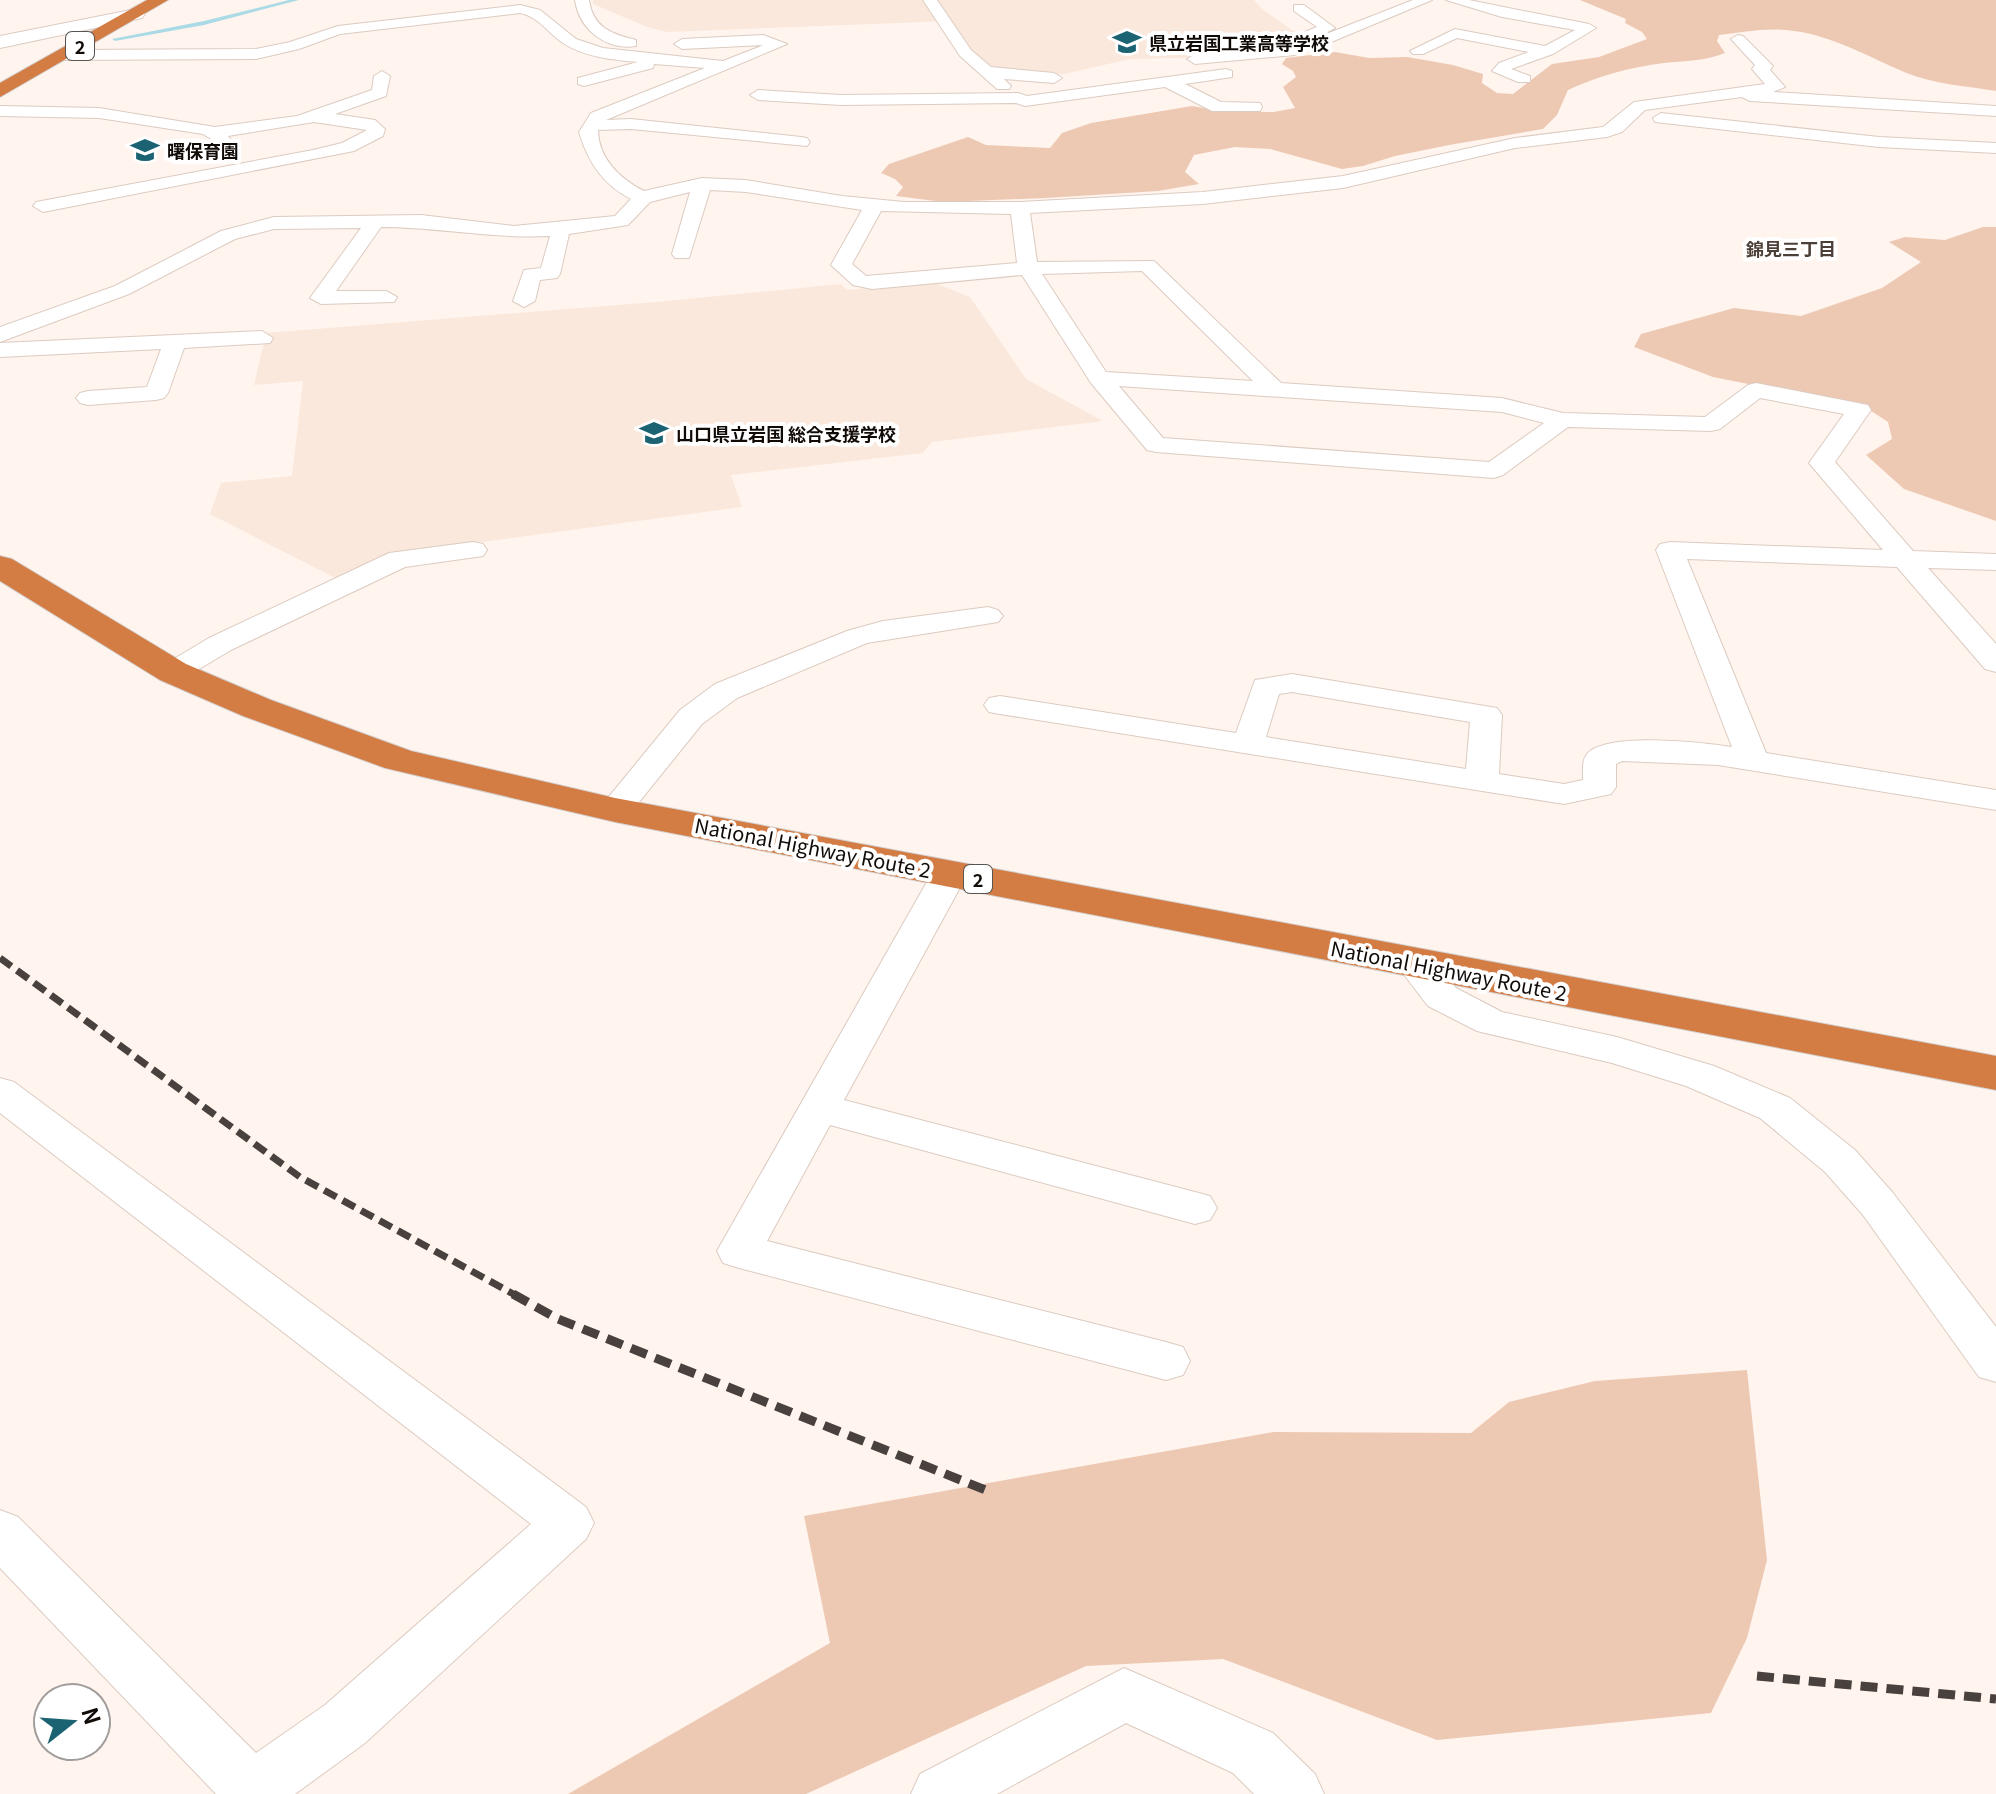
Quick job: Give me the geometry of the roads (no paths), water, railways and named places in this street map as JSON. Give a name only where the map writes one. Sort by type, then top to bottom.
[{"type":"highway","name":"2","points":[[0,91],[159,0]]},
{"type":"highway","name":"National Highway Route 2","points":[[0,566],[173,672],[257,708],[399,760],[615,810],[1996,1073]]},
{"type":"street","points":[[582,0],[583,16],[591,26],[607,39],[617,42],[657,45],[763,40],[779,44],[597,117],[588,132],[608,178],[643,198]]},
{"type":"street","points":[[930,0],[965,53],[1046,118]]},
{"type":"street","points":[[1183,60],[1290,52],[1317,45],[1425,0]]},
{"type":"street","points":[[1453,0],[1502,13],[1589,28],[1548,51],[1505,66],[1500,71],[1524,79]]},
{"type":"street","points":[[1290,52],[1312,34],[1328,28],[1299,8]]},
{"type":"street","points":[[64,55],[187,57],[256,54],[294,46],[338,30],[530,9],[571,43],[600,51],[725,66]]},
{"type":"street","points":[[1418,51],[1502,13]]},
{"type":"street","points":[[0,42],[136,14]]},
{"type":"street","points":[[391,37],[545,20]]},
{"type":"street","points":[[1455,33],[1548,51]]},
{"type":"street","points":[[0,335],[122,290],[174,265],[204,246],[253,226],[315,221],[421,221],[514,232],[558,230],[621,221],[643,198],[702,184],[746,186],[874,206],[1020,208],[1203,198],[1343,182],[1515,143],[1607,132],[1640,106],[1777,87],[1760,69],[1765,66],[1738,39]]},
{"type":"street","points":[[584,81],[667,59]]},
{"type":"street","points":[[984,71],[1030,78],[1077,75]]},
{"type":"street","points":[[784,79],[753,99],[1021,100],[1226,74]]},
{"type":"street","points":[[0,111],[99,113],[219,137],[315,117],[380,93],[382,76]]},
{"type":"street","points":[[1168,82],[1218,107],[1254,107]]},
{"type":"street","points":[[1740,94],[1996,111]]},
{"type":"street","points":[[215,112],[228,119],[238,131]]},
{"type":"street","points":[[1632,115],[1879,142],[1996,148]]},
{"type":"street","points":[[43,206],[313,155],[348,147],[377,132],[369,124],[315,117]]},
{"type":"street","points":[[703,132],[725,117]]},
{"type":"street","points":[[591,125],[631,124],[801,142]]},
{"type":"street","points":[[724,152],[751,137]]},
{"type":"street","points":[[682,254],[702,184]]},
{"type":"street","points":[[874,206],[841,265],[860,281],[872,283],[1028,268],[1147,265],[1276,391]]},
{"type":"street","points":[[1020,208],[1028,268],[1099,378],[1156,445],[1494,470],[1563,420]]},
{"type":"street","points":[[376,221],[321,298],[386,297]]},
{"type":"street","points":[[524,301],[531,274],[550,274],[560,238],[558,230]]},
{"type":"street","points":[[0,350],[262,338]]},
{"type":"street","points":[[88,398],[156,393],[175,342]]},
{"type":"street","points":[[1099,378],[1502,405],[1563,420],[1711,424],[1756,390],[1859,410],[1822,463],[1996,663]]},
{"type":"street","points":[[173,672],[220,644],[399,559],[473,550]]},
{"type":"street","points":[[1753,760],[1670,550],[1996,562]]},
{"type":"street","points":[[615,810],[691,717],[726,691],[857,637],[883,630],[988,616]]},
{"type":"street","points":[[1248,744],[1266,687],[1292,683],[1486,715],[1482,781]]},
{"type":"street","points":[[1000,705],[1564,794],[1599,787],[1600,759],[1617,751],[1718,755],[1996,800]]},
{"type":"street","points":[[950,873],[739,1251],[1166,1361]]},
{"type":"street","points":[[1414,963],[1442,997],[1491,1022],[1617,1051],[1700,1076],[1775,1108],[1840,1161],[1878,1204],[1996,1363]]},
{"type":"street","points":[[0,1092],[568,1523],[345,1724],[249,1792],[0,1533]]},
{"type":"street","points":[[819,1108],[1195,1208]]},
{"type":"street","points":[[940,1794],[1124,1694],[1253,1753],[1295,1794]]},
{"type":"waterway","points":[[115,39],[204,23],[296,0]]},
{"type":"railway","points":[[0,958],[300,1177],[517,1296]]},
{"type":"railway","points":[[513,1294],[558,1319],[988,1491]]},
{"type":"railway","points":[[1757,1676],[1996,1699]]},
{"type":"place","name":"県立岩国工業高等学校","points":[[1127,42]]},
{"type":"place","name":"曙保育園","points":[[145,150]]},
{"type":"place","name":"山口県立岩国 総合支援学校","points":[[654,433]]},
{"type":"district","name":"錦見三丁目","points":[[1791,248]]}]
